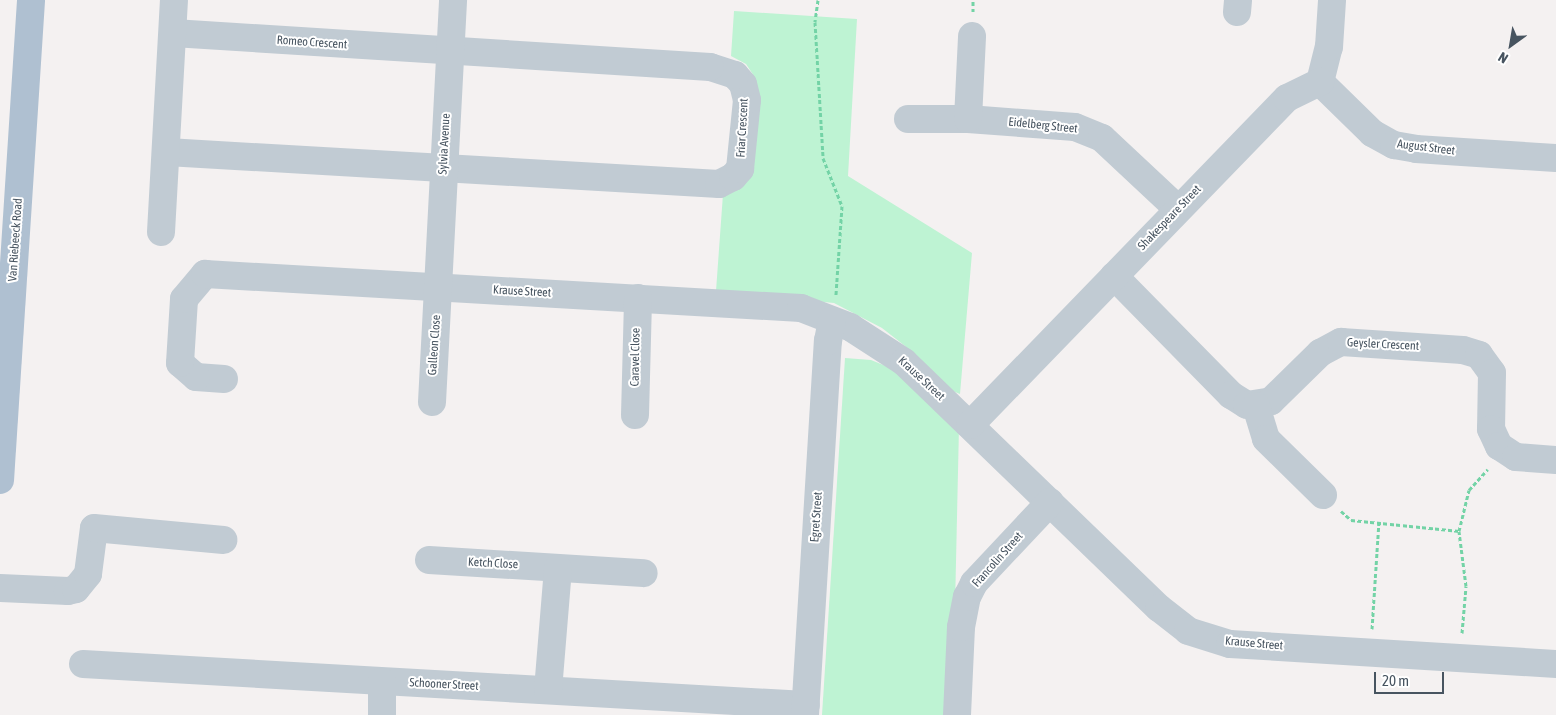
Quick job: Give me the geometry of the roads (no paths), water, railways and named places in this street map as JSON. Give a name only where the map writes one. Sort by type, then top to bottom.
[{"type":"main road","name":"Van Riebeeck Road","points":[[0,480],[31,0]]},
{"type":"street","points":[[161,232],[174,33],[174,0]]},
{"type":"street","name":"Sylvia Avenue","points":[[439,287],[443,168],[453,0]]},
{"type":"street","points":[[1320,82],[1329,47],[1332,0]]},
{"type":"street","name":"Romeo Crescent","points":[[174,33],[450,52]]},
{"type":"street","points":[[968,120],[972,36]]},
{"type":"street","name":"Friar Crescent","points":[[443,168],[719,184],[733,177],[740,169],[748,100],[743,84],[735,75],[710,66],[450,52]]},
{"type":"street","name":"August Street","points":[[1320,82],[1372,133],[1394,145],[1416,149],[1556,158]]},
{"type":"street","name":"Shakespeare Street","points":[[970,425],[1287,98],[1320,82]]},
{"type":"street","name":"Eidelberg Street","points":[[908,119],[968,120],[1075,127],[1090,132],[1120,153],[1178,210]]},
{"type":"street","points":[[166,152],[443,168]]},
{"type":"street","name":"Krause Street","points":[[224,380],[196,378],[180,362],[179,349],[184,299],[195,281],[205,274],[801,308],[832,320],[878,343],[904,362],[1159,608],[1188,631],[1230,644],[1556,664]]},
{"type":"street","points":[[1114,276],[1231,395],[1247,405],[1256,406],[1266,439],[1322,495]]},
{"type":"street","name":"Galleon Close","points":[[432,402],[439,287]]},
{"type":"street","name":"Caravel Close","points":[[635,415],[638,298]]},
{"type":"street","name":"Egret Street","points":[[806,710],[828,341],[832,320]]},
{"type":"street","name":"Geysler Crescent","points":[[1256,406],[1271,401],[1320,353],[1342,342],[1472,351],[1485,360],[1492,373],[1491,429],[1499,446],[1509,454],[1556,460]]},
{"type":"street","name":"Francolin Street","points":[[957,715],[961,627],[967,597],[974,583],[1050,502]]},
{"type":"street","points":[[0,588],[68,591],[76,588],[88,574],[94,528],[223,540]]},
{"type":"street","name":"Ketch Close","points":[[429,560],[644,572]]},
{"type":"street","points":[[548,690],[558,568]]},
{"type":"street","name":"Schooner Street","points":[[83,664],[548,690],[806,710]]},
{"type":"street","points":[[382,682],[382,715]]}]
